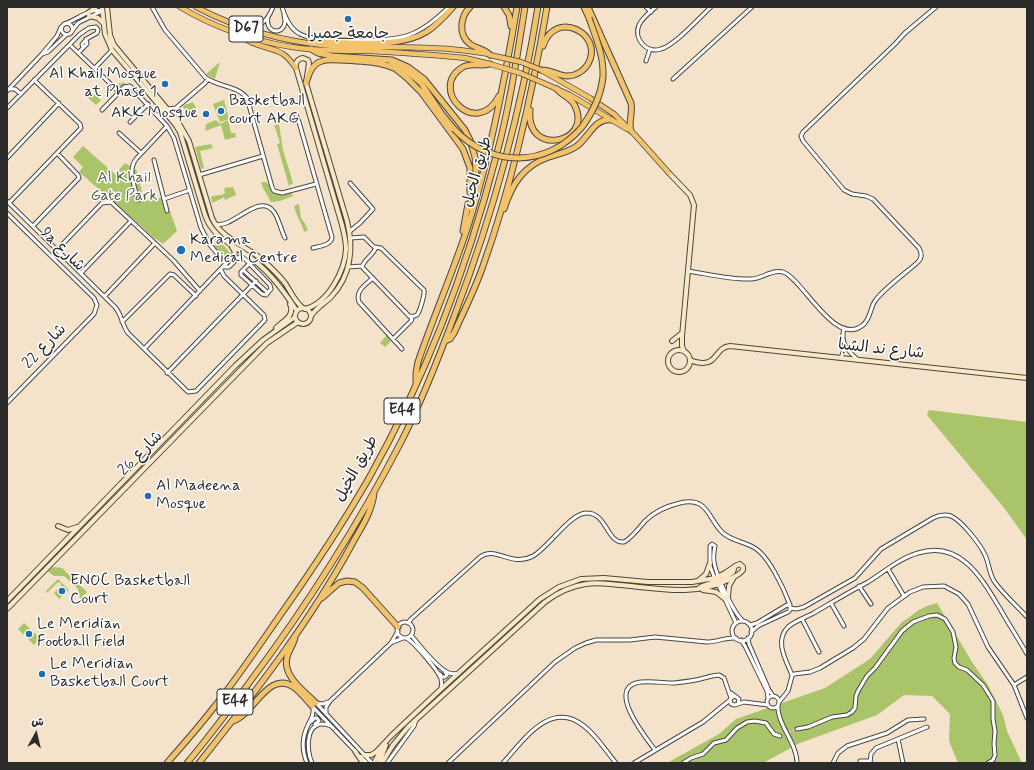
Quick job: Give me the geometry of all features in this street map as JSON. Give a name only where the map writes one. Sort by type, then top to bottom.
[{"type":"highway","points":[[312,43],[391,43],[406,41],[419,36],[431,28],[453,7]]},
{"type":"highway","points":[[470,7],[463,15],[461,29],[466,40],[475,47],[486,50],[490,55]]},
{"type":"highway","points":[[504,7],[511,19],[509,39],[511,44]]},
{"type":"highway","points":[[416,383],[418,362],[469,223],[493,134],[517,7]]},
{"type":"highway","name":"طريق الخيل","points":[[167,763],[222,698],[322,555],[369,477],[416,383],[438,333],[456,285],[490,177],[508,105],[525,7]]},
{"type":"highway","name":"طريق الخيل","points":[[187,763],[282,639],[325,575],[374,491],[410,422],[445,341],[472,267],[507,157],[524,83],[538,7]]},
{"type":"highway","points":[[445,341],[450,339],[454,333],[476,284],[488,250],[514,162],[531,96],[547,7]]},
{"type":"highway","points":[[387,59],[417,79],[454,129],[480,149],[492,154],[512,158],[528,158],[541,155],[553,150],[568,140],[581,128],[598,100],[602,83],[602,54],[584,7]]},
{"type":"highway","points":[[588,7],[631,103],[631,131]]},
{"type":"highway","points":[[539,56],[546,39],[555,29],[563,27],[573,28],[582,33],[586,37],[591,47],[587,66],[579,73],[568,76],[555,76],[541,70]]},
{"type":"highway","points":[[311,49],[318,53],[332,56],[387,59],[408,67],[424,79],[469,137],[474,152],[476,171],[475,185],[469,214],[469,223]]},
{"type":"highway","points":[[306,83],[309,73],[314,66],[322,60],[376,62],[396,69],[409,76],[432,100]]},
{"type":"highway","points":[[490,64],[474,64],[462,68],[453,77],[450,91],[456,104],[467,112],[472,113],[482,112],[495,103],[502,92]]},
{"type":"highway","points":[[396,69],[412,82],[425,97],[460,144],[467,158],[470,168],[471,183],[462,243]]},
{"type":"highway","points":[[531,96],[532,101],[530,117],[533,129],[539,136],[545,139],[552,141],[560,140],[572,133],[576,126],[578,116],[573,101],[557,89]]},
{"type":"highway","points":[[488,250],[493,243],[511,190],[523,173],[539,161],[567,152],[576,147],[599,122],[607,119],[612,120]]},
{"type":"highway","points":[[199,763],[233,721],[316,604],[340,565],[367,516],[372,504],[374,491]]},
{"type":"highway","points":[[316,604],[339,583],[347,581],[355,582],[363,588],[398,629]]},
{"type":"highway","points":[[296,634],[294,644],[287,658],[287,669],[292,678],[314,704]]},
{"type":"highway","points":[[233,721],[244,715],[268,688],[278,684],[286,684],[294,688],[314,704]]},
{"type":"main road","name":"D67","points":[[180,7],[215,24],[274,44],[311,49],[419,54],[465,58],[490,64],[520,73],[557,89],[612,120]]},
{"type":"main road","name":"D67","points":[[196,7],[238,26],[266,35],[312,43],[342,46],[429,48],[467,51],[521,62],[541,70]]},
{"type":"main road","points":[[241,34],[248,41],[283,54],[296,68]]},
{"type":"main road","points":[[555,76],[618,118],[669,173]]},
{"type":"main road","points":[[612,120],[635,137],[669,173]]},
{"type":"street","points":[[42,54],[48,52],[66,35],[71,33],[78,23],[96,7]]},
{"type":"street","points":[[108,7],[110,35]]},
{"type":"street","points":[[152,7],[165,30],[188,56],[196,68],[208,79],[239,91],[247,98],[272,187],[277,192],[282,193],[316,184]]},
{"type":"street","points":[[238,26],[257,26],[264,23],[273,7]]},
{"type":"street","points":[[282,9],[294,30],[308,37],[384,40],[402,38],[417,32],[430,24],[449,7]]},
{"type":"street","points":[[646,7],[651,12]]},
{"type":"street","points":[[656,7],[641,22],[638,33],[642,44],[650,49],[660,50],[668,45],[711,7]]},
{"type":"street","points":[[673,79],[752,7]]},
{"type":"street","points":[[688,271],[746,279],[758,278],[775,272],[785,273],[791,277],[822,312],[844,328],[855,329],[864,324],[869,317],[877,298],[918,262],[921,257],[921,252],[914,242],[874,199],[852,194],[842,188],[832,174],[803,141],[801,134],[905,33],[936,7]]},
{"type":"street","points":[[7,90],[42,54],[64,24],[103,8]]},
{"type":"street","points":[[103,8],[107,30],[114,45],[175,118],[187,136],[214,223],[222,233],[258,256],[281,278],[298,304],[310,312],[311,316]]},
{"type":"street","points":[[103,8],[103,24],[106,38],[115,55],[177,126],[182,135],[209,224],[218,236],[245,254],[270,276],[297,311]]},
{"type":"street","points":[[268,17],[267,23],[270,28],[274,31],[281,30],[285,22],[282,9]]},
{"type":"street","points":[[89,14],[98,18],[103,24]]},
{"type":"street","points":[[64,24],[69,24],[72,31]]},
{"type":"street","points":[[61,27],[61,31],[66,35]]},
{"type":"street","points":[[7,108],[85,31],[93,27],[96,28],[98,31],[96,34],[86,39],[82,43],[83,48],[78,52]]},
{"type":"street","points":[[70,45],[120,92]]},
{"type":"street","points":[[646,61],[650,49]]},
{"type":"street","points":[[112,50],[116,50],[122,56]]},
{"type":"street","points":[[95,68],[112,50]]},
{"type":"street","points":[[106,56],[111,54],[115,55]]},
{"type":"street","points":[[300,58],[305,58],[308,60],[309,65],[306,83],[348,223],[351,238],[351,253],[348,267],[339,288],[311,316],[308,322],[303,324],[298,322],[295,317],[297,311],[312,306],[320,300],[336,282],[342,268],[346,248],[342,225],[296,68],[296,62],[300,58]]},
{"type":"street","points":[[166,108],[176,108],[205,84],[208,79]]},
{"type":"street","points":[[34,80],[60,103],[81,126],[80,130],[8,202],[117,309],[128,333],[186,391],[194,392],[265,319],[264,316],[224,276],[224,267],[202,231],[174,138],[167,126],[132,87],[126,86],[102,110]]},
{"type":"street","points":[[7,90],[15,89],[21,94]]},
{"type":"street","points":[[7,158],[60,103]]},
{"type":"street","points":[[130,122],[148,104]]},
{"type":"street","points":[[175,118],[176,108]]},
{"type":"street","points":[[296,115],[332,238],[330,243],[313,248]]},
{"type":"street","points":[[138,200],[131,169],[135,161],[167,126]]},
{"type":"street","points":[[119,133],[141,154]]},
{"type":"street","points":[[33,226],[79,179],[79,175],[57,153]]},
{"type":"street","points":[[190,163],[195,172],[205,172],[263,156]]},
{"type":"street","points":[[154,160],[167,211]]},
{"type":"street","points":[[669,173],[690,195],[694,203],[682,334],[682,346],[690,360],[689,366],[681,373],[670,369],[668,364],[669,357],[679,346],[682,334]]},
{"type":"street","points":[[350,183],[373,208],[360,223],[350,231]]},
{"type":"street","points":[[164,199],[190,190]]},
{"type":"street","points":[[57,250],[104,202],[112,203],[178,265],[200,291]]},
{"type":"street","points":[[214,223],[223,225],[256,207],[266,206],[274,213],[285,238]]},
{"type":"street","name":"9a شارع","points":[[7,214],[94,298],[97,305]]},
{"type":"street","points":[[81,273],[131,221]]},
{"type":"street","points":[[348,223],[356,226]]},
{"type":"street","points":[[222,233],[220,228],[223,225]]},
{"type":"street","points":[[351,238],[365,238],[376,247],[381,248],[425,291],[425,295],[417,314],[410,316]]},
{"type":"street","points":[[105,296],[155,243]]},
{"type":"street","points":[[231,245],[234,251],[233,257]]},
{"type":"street","points":[[348,267],[362,266],[374,252],[376,247]]},
{"type":"street","points":[[144,349],[239,250],[246,248]]},
{"type":"street","points":[[233,257],[239,254],[245,254]]},
{"type":"street","points":[[224,267],[229,267],[240,257],[244,258],[270,285],[271,288],[266,295],[263,295],[241,275],[243,270],[249,264]]},
{"type":"street","points":[[64,269],[71,263]]},
{"type":"street","points":[[362,266],[410,316],[412,321],[393,339]]},
{"type":"street","points":[[243,270],[268,293]]},
{"type":"street","points":[[122,322],[170,274],[174,275],[196,296]]},
{"type":"street","points":[[373,278],[358,293],[358,301],[402,349]]},
{"type":"street","points":[[167,372],[256,281]]},
{"type":"street","points":[[268,337],[291,315],[292,308],[288,298]]},
{"type":"street","name":"شارع 22","points":[[7,403],[94,314],[97,305]]},
{"type":"street","name":"شارع 26","points":[[7,601],[236,366],[268,337],[295,317]]},
{"type":"street","name":"شارع 26","points":[[7,609],[239,370],[265,345],[298,322]]},
{"type":"street","points":[[844,328],[842,339],[845,347],[858,360]]},
{"type":"street","points":[[672,341],[682,334]]},
{"type":"street","points":[[689,366],[712,363],[716,360],[722,350],[732,346]]},
{"type":"street","points":[[690,360],[697,363],[708,363],[714,359],[722,348],[732,346]]},
{"type":"street","name":"شارع ند الشبا","points":[[732,346],[1027,378]]},
{"type":"street","points":[[841,358],[845,347]]},
{"type":"street","points":[[676,350],[684,351]]},
{"type":"street","points":[[236,366],[239,370]]},
{"type":"street","points":[[326,714],[326,707],[330,701],[391,643],[398,629],[403,623],[408,623],[477,559],[485,554],[494,553],[517,560],[532,557],[576,517],[585,513],[598,517],[605,524],[615,540],[624,542],[656,512],[668,506],[685,502],[694,503],[703,507],[709,513],[719,530],[726,536],[733,540],[752,546],[763,554],[769,563],[790,607]]},
{"type":"street","points":[[750,625],[757,623],[787,605],[796,609],[804,607],[855,578],[881,549],[933,518],[942,515],[951,516],[966,529],[982,549],[986,557],[990,574],[995,582],[1027,617]]},
{"type":"street","points":[[58,526],[70,530],[84,522]]},
{"type":"street","points":[[68,546],[69,538]]},
{"type":"street","points":[[697,581],[706,574],[710,563],[710,546],[713,544],[715,546],[714,562],[718,580]]},
{"type":"street","points":[[772,708],[778,704],[790,688],[792,675],[782,650],[781,640],[786,628],[912,555],[927,551],[945,552],[962,559],[972,567],[982,580],[1027,654]]},
{"type":"street","points":[[710,563],[736,623]]},
{"type":"street","points":[[364,755],[375,753],[440,690],[540,599],[553,590],[581,579],[599,578],[658,583],[718,580],[735,576],[742,572],[743,567],[740,564],[735,566],[718,580],[698,589]]},
{"type":"street","points":[[888,569],[904,596]]},
{"type":"street","points":[[726,598],[729,586],[735,576]]},
{"type":"street","points":[[382,763],[396,741],[417,719],[545,602],[562,591],[576,586],[595,583],[663,590],[698,589],[716,592],[726,598],[738,616],[750,625],[752,632]]},
{"type":"street","points":[[859,586],[871,604]]},
{"type":"street","points":[[792,675],[795,673],[810,672],[820,668],[853,648],[864,639],[888,608],[904,596],[919,588],[944,586],[959,594],[968,604],[990,652],[1014,685],[1027,718]]},
{"type":"street","points":[[830,603],[844,626]]},
{"type":"street","points":[[741,640],[748,638],[758,626],[788,612],[790,607]]},
{"type":"street","points":[[797,729],[808,727],[832,717],[847,715],[852,712],[855,708],[858,691],[867,676],[875,668],[902,631],[913,622],[929,616],[937,616],[945,619],[953,631],[956,647],[954,658],[956,663],[959,667],[967,670],[985,688],[993,701],[995,755],[993,760],[988,763]]},
{"type":"street","points":[[802,619],[819,652]]},
{"type":"street","points":[[726,638],[736,623],[743,621]]},
{"type":"street","points":[[408,623],[413,630],[411,635]]},
{"type":"street","points":[[398,629],[399,635],[411,641],[442,677],[445,677],[446,673],[411,635]]},
{"type":"street","points":[[732,631],[736,638]]},
{"type":"street","points":[[391,643],[411,635]]},
{"type":"street","points":[[448,763],[555,662],[569,651],[596,640],[630,640],[651,637],[715,642],[726,638],[736,638],[741,640],[745,646],[765,688],[768,705]]},
{"type":"street","points":[[748,638],[749,644],[773,696]]},
{"type":"street","points":[[436,663],[449,673],[459,674]]},
{"type":"street","points":[[433,665],[441,679],[442,685],[440,690]]},
{"type":"street","points":[[656,750],[637,723],[626,702],[627,691],[632,684],[642,682],[685,682],[719,675],[724,678],[730,691],[732,705]]},
{"type":"street","points":[[1014,685],[1027,677]]},
{"type":"street","points":[[760,704],[773,696],[777,697],[785,695]]},
{"type":"street","points":[[777,697],[779,714],[798,763]]},
{"type":"street","points":[[634,763],[703,722],[732,698],[739,699],[746,703]]},
{"type":"street","points":[[738,704],[739,699]]},
{"type":"street","points":[[314,704],[323,704],[330,701]]},
{"type":"street","points":[[723,706],[746,703],[768,705],[779,714]]},
{"type":"street","points":[[314,704],[326,714],[373,763],[386,743]]},
{"type":"street","points":[[307,763],[303,743],[313,714],[314,704]]},
{"type":"street","points":[[314,704],[332,726],[367,763]]},
{"type":"street","points":[[308,726],[315,718],[319,719],[312,728],[310,734],[308,747],[312,763]]},
{"type":"street","points":[[503,763],[538,725],[547,720],[560,718],[574,720],[583,725],[616,763]]},
{"type":"street","points":[[387,763],[414,726],[417,719]]},
{"type":"street","points":[[833,763],[838,753],[847,746],[887,733],[908,720],[924,719]]},
{"type":"street","points":[[683,763],[703,754],[714,743],[726,740],[737,728],[747,722],[764,722],[768,724],[774,734],[780,736]]},
{"type":"street","points":[[310,734],[313,728],[319,724],[332,726]]},
{"type":"street","points":[[860,761],[870,762],[871,754],[874,749],[927,727]]},
{"type":"street","points":[[898,739],[903,763]]},
{"type":"street","points":[[379,763],[386,743]]},
{"type":"street","points":[[355,751],[363,763]]},
{"type":"green space","points":[[220,62],[215,79],[206,74]]},
{"type":"green space","points":[[123,82],[133,91],[130,94],[124,90],[121,92],[116,87],[117,84],[121,84]]},
{"type":"green space","points":[[92,93],[101,100],[96,105],[87,97]]},
{"type":"green space","name":"Basketball court AKG","points":[[224,100],[229,119],[220,122],[213,104]]},
{"type":"green space","points":[[193,102],[196,108],[185,112],[183,106]]},
{"type":"green space","points":[[241,115],[248,117],[248,121],[230,123],[230,119],[241,117]]},
{"type":"green space","points":[[278,117],[283,150],[293,183],[289,186],[277,144],[280,143],[272,118]]},
{"type":"green space","points":[[216,120],[220,124],[228,120],[231,133],[235,133],[236,137],[225,140],[221,125],[205,131],[206,124]]},
{"type":"green space","points":[[211,144],[213,148],[200,151],[204,168],[201,169],[195,147]]},
{"type":"green space","name":"Al Khail Gate Park","points":[[83,146],[115,174],[125,163],[137,171],[144,201],[165,197],[177,231],[163,244],[155,239],[79,172],[83,167],[73,157]]},
{"type":"green space","points":[[261,182],[266,182],[277,193],[291,192],[293,196],[280,201],[271,202]]},
{"type":"green space","points":[[233,187],[236,195],[225,200],[223,196],[223,198],[212,203],[211,197],[225,193],[224,188]]},
{"type":"green space","points":[[299,204],[301,218],[308,230],[304,232],[294,206]]},
{"type":"green space","points":[[220,241],[231,254],[227,257],[223,258],[213,247]]},
{"type":"green space","points":[[387,335],[392,340],[385,347],[380,343]]},
{"type":"green space","points":[[929,410],[1027,422],[1027,540],[1005,509],[927,415]]},
{"type":"green space","points":[[54,567],[62,568],[87,592],[80,599],[78,589],[64,576],[54,576],[46,570]]},
{"type":"green space","name":"ENOC Basketball Court","points":[[58,579],[69,590],[59,599],[54,593],[62,584],[58,582],[47,593],[46,591]]},
{"type":"green space","points":[[937,603],[972,662],[988,685],[1003,715],[1007,731],[1022,763],[958,763],[949,741],[950,714],[932,696],[904,695],[877,715],[800,743],[763,763],[667,763],[719,734],[736,719],[825,688],[870,659],[901,623],[919,610]]},
{"type":"green space","name":"Le Meridian Football Field","points":[[24,623],[40,638],[34,645],[18,629]]},
{"type":"tunnel","points":[[780,736],[797,729]]},
{"type":"place","name":"جامعة جميرا","points":[[348,19]]},
{"type":"place","name":"Al Khail Mosque at Phase 1","points":[[165,84]]},
{"type":"place","name":"Basketball court AKG","points":[[221,111]]},
{"type":"place","name":"AKK Mosque","points":[[206,114]]},
{"type":"place","name":"Karama Medical Centre","points":[[181,250]]},
{"type":"place","name":"Al Madeena Mosque","points":[[148,496]]},
{"type":"place","name":"ENOC Basketball Court","points":[[62,591]]},
{"type":"place","name":"Le Meridian Football Field","points":[[29,634]]},
{"type":"place","name":"Le Meridian Basketball Court","points":[[42,674]]}]
